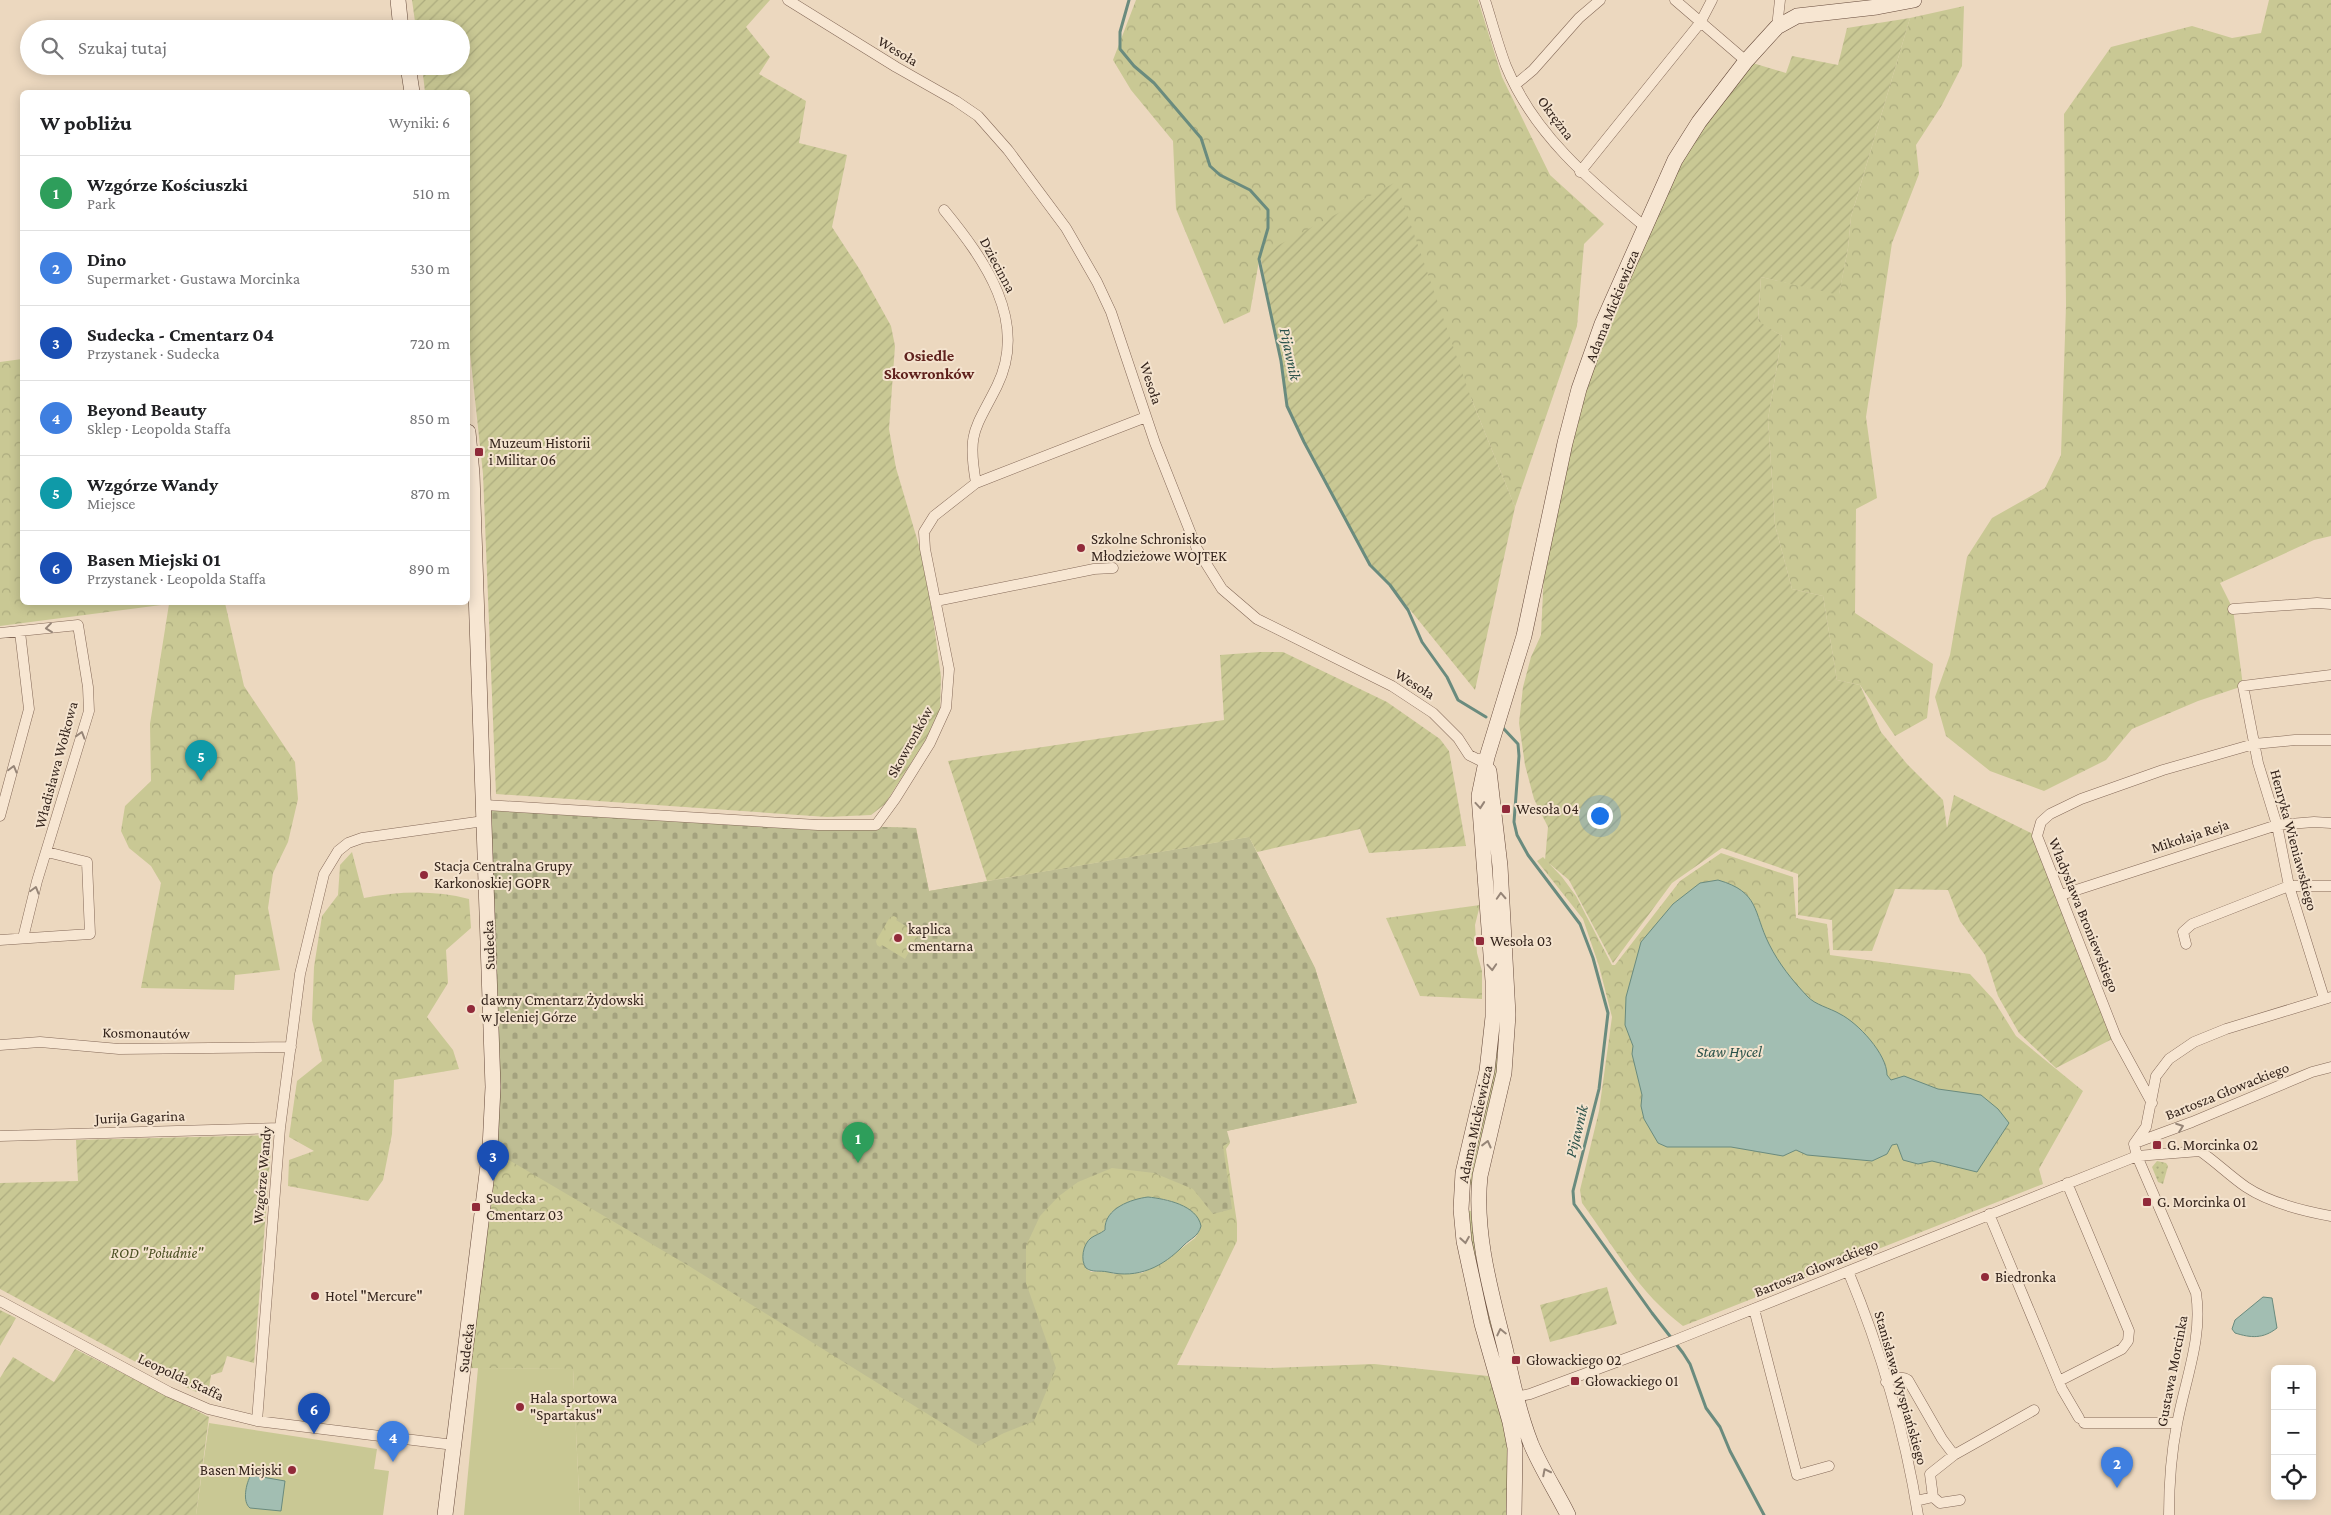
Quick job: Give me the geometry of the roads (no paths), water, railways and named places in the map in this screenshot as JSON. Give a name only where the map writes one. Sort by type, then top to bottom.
[{"type":"street","points":[[398,0],[400,20]]},
{"type":"street","name":"Wesoła","points":[[788,0],[978,116],[1008,150],[1066,228],[1097,282],[1111,312],[1146,417],[1197,549],[1222,589],[1257,620],[1392,686],[1433,713],[1458,738],[1469,755],[1479,760],[1487,757]]},
{"type":"street","name":"Okrężna","points":[[1485,0],[1506,66],[1534,117],[1580,172],[1644,226]]},
{"type":"street","points":[[1515,85],[1533,70],[1578,18],[1600,0]]},
{"type":"street","points":[[1675,0],[1746,61]]},
{"type":"street","points":[[1580,172],[1700,22],[1712,0]]},
{"type":"street","points":[[1776,26],[1780,0]]},
{"type":"street","name":"Adama Mickiewicza","points":[[1514,1515],[1515,1448],[1510,1398],[1482,1324],[1464,1241],[1461,1209],[1463,1173],[1488,1071],[1493,1016],[1487,886],[1479,796],[1487,757],[1524,636],[1546,527],[1579,389],[1602,324],[1675,160],[1687,139],[1746,61],[1776,26],[1796,16],[1877,7],[1914,0]]},
{"type":"street","points":[[409,75],[412,90]]},
{"type":"street","name":"Dziecinna","points":[[944,210],[967,238],[985,267],[997,288],[1006,314],[1008,336],[1006,360],[998,384],[974,428],[971,449],[976,483]]},
{"type":"street","name":"Skowronków","points":[[484,805],[818,825],[876,825],[895,799],[930,743],[946,708],[948,669],[925,548],[924,532],[934,516],[976,483],[1146,417]]},
{"type":"street","name":"Sudecka","points":[[445,1515],[490,1149],[492,1052],[470,453]]},
{"type":"street","points":[[936,600],[1094,569],[1113,568]]},
{"type":"street","points":[[2233,609],[2317,603],[2331,604]]},
{"type":"street","name":"Władisława Wołkowa","points":[[20,632],[78,625],[88,687],[89,711],[31,903],[23,938],[90,934],[87,862],[47,852]]},
{"type":"street","points":[[0,633],[20,632],[29,709],[0,816]]},
{"type":"street","name":"Henryka Wieniawskiego","points":[[2328,998],[2289,886],[2277,824],[2254,744],[2243,686],[2331,675]]},
{"type":"street","name":"Władysława Broniewskiego","points":[[2152,1104],[2116,1037],[2037,836],[2041,822],[2050,814],[2081,799],[2163,770],[2254,744],[2295,740],[2331,740]]},
{"type":"street","name":"Wzgórze Wandy","points":[[257,1421],[280,1128],[300,974],[320,886],[338,851],[362,838],[484,821]]},
{"type":"street","name":"Mikołaja Reja","points":[[2061,895],[2277,824],[2331,823]]},
{"type":"street","points":[[2186,944],[2183,932],[2192,924],[2289,886],[2331,886]]},
{"type":"street","points":[[0,940],[23,938]]},
{"type":"street","points":[[2134,1144],[2146,1127],[2156,1076],[2169,1059],[2194,1042],[2328,998]]},
{"type":"street","name":"Kosmonautów","points":[[0,1045],[40,1042],[119,1049],[291,1047]]},
{"type":"street","name":"Bartosza Głowackiego","points":[[2134,1144],[2312,1072],[2331,1067]]},
{"type":"street","name":"Jurija Gagarina","points":[[0,1136],[280,1128]]},
{"type":"street","name":"Gustawa Morcinka","points":[[2134,1144],[2137,1156],[2196,1293],[2199,1312],[2195,1349],[2177,1423],[2170,1468],[2169,1515]]},
{"type":"street","name":"Bartosza Głowackiego","points":[[1510,1398],[1530,1394],[1676,1340],[2137,1156],[2200,1151],[2260,1195],[2311,1212],[2331,1216]]},
{"type":"street","points":[[2059,1381],[2122,1349],[2128,1341],[2129,1331],[2068,1183]]},
{"type":"street","points":[[1989,1214],[2059,1381],[2082,1421],[2177,1423]]},
{"type":"street","name":"Stanisława Wyspiańskiego","points":[[1848,1271],[1886,1382],[1906,1453],[1918,1515]]},
{"type":"street","name":"Leopolda Staffa","points":[[0,1301],[169,1392],[208,1409],[257,1421],[454,1445]]},
{"type":"street","points":[[1754,1309],[1797,1475],[1829,1466]]},
{"type":"street","points":[[1886,1382],[1904,1377],[1908,1380],[1942,1439],[1954,1455]]},
{"type":"street","points":[[1510,1398],[1568,1515]]},
{"type":"street","points":[[1960,1500],[1940,1503],[1933,1497],[1930,1474],[1954,1455],[2034,1410]]},
{"type":"street","points":[[1515,1448],[1522,1440],[1532,1445]]},
{"type":"street","points":[[1916,1501],[1933,1497]]},
{"type":"water","name":"Staw Hycel","points":[[1718,880],[1732,885],[1748,897],[1753,904],[1769,944],[1791,978],[1810,999],[1847,1018],[1863,1032],[1877,1049],[1886,1067],[1887,1075],[1891,1080],[1904,1076],[1938,1089],[1981,1095],[1998,1109],[2009,1123],[1977,1172],[1932,1161],[1918,1164],[1903,1160],[1897,1144],[1892,1145],[1887,1154],[1872,1161],[1807,1155],[1796,1150],[1783,1156],[1731,1147],[1667,1147],[1658,1143],[1644,1119],[1641,1106],[1642,1095],[1632,1054],[1633,1046],[1625,1025],[1626,997],[1641,942],[1673,904],[1700,883]]},
{"type":"water","points":[[1148,1197],[1180,1204],[1194,1213],[1201,1226],[1198,1233],[1176,1253],[1159,1265],[1140,1272],[1119,1274],[1094,1271],[1086,1268],[1083,1261],[1084,1248],[1091,1238],[1105,1230],[1106,1222],[1114,1210],[1134,1200]]},
{"type":"water","points":[[2263,1297],[2272,1298],[2277,1328],[2262,1336],[2246,1336],[2235,1333],[2232,1329],[2235,1320]]},
{"type":"water","points":[[251,1475],[285,1481],[281,1511],[250,1508],[245,1497]]},
{"type":"waterway","name":"Pijawnik","points":[[1129,0],[1120,32],[1120,49],[1134,66],[1154,83],[1201,138],[1210,166],[1220,175],[1250,190],[1268,210],[1268,228],[1259,259],[1281,361],[1287,406],[1304,442],[1370,565],[1390,585],[1408,610],[1422,642],[1447,677],[1458,700],[1486,717]]},
{"type":"waterway","name":"Pijawnik","points":[[1503,728],[1518,744],[1519,756],[1514,822],[1517,835],[1528,855],[1580,924],[1593,958],[1608,1013],[1599,1089],[1573,1191],[1574,1204],[1690,1364],[1706,1408],[1720,1427],[1730,1451],[1764,1515]]},
{"type":"place","name":"Muzeum Historii i Militar 06","points":[[479,452]]},
{"type":"place","name":"Szkolne Schronisko Młodzieżowe WOJTEK","points":[[1081,548]]},
{"type":"place","name":"Wzgórze Wandy","points":[[201,781]]},
{"type":"place","name":"Wesoła 04","points":[[1506,809]]},
{"type":"place","name":"Stacja Centralna Grupy Karkonoskiej GOPR","points":[[424,875]]},
{"type":"place","name":"kaplica cmentarna","points":[[898,938]]},
{"type":"place","name":"Wesoła 03","points":[[1480,941]]},
{"type":"place","name":"dawny Cmentarz Żydowski w Jeleniej Górze","points":[[471,1009]]},
{"type":"place","name":"G. Morcinka 02","points":[[2157,1145]]},
{"type":"place","name":"Wzgórze Kościuszki","points":[[858,1163]]},
{"type":"place","name":"Sudecka - Cmentarz 04","points":[[493,1181]]},
{"type":"place","name":"G. Morcinka 01","points":[[2147,1202]]},
{"type":"place","name":"Sudecka - Cmentarz 03","points":[[476,1207]]},
{"type":"place","name":"Biedronka","points":[[1985,1277]]},
{"type":"place","name":"Hotel \"Mercure\"","points":[[315,1296]]},
{"type":"place","name":"Głowackiego 02","points":[[1516,1360]]},
{"type":"place","name":"Głowackiego 01","points":[[1575,1381]]},
{"type":"place","name":"Hala sportowa \"Spartakus\"","points":[[520,1407]]},
{"type":"place","name":"Basen Miejski 01","points":[[314,1434]]},
{"type":"place","name":"Beyond Beauty","points":[[393,1462]]},
{"type":"place","name":"Basen Miejski","points":[[292,1470]]},
{"type":"place","name":"Dino","points":[[2117,1488]]},
{"type":"district","name":"Osiedle Skowronków","points":[[929,364]]},
{"type":"park label","name":"ROD \"Południe\"","points":[[157,1253]]}]
